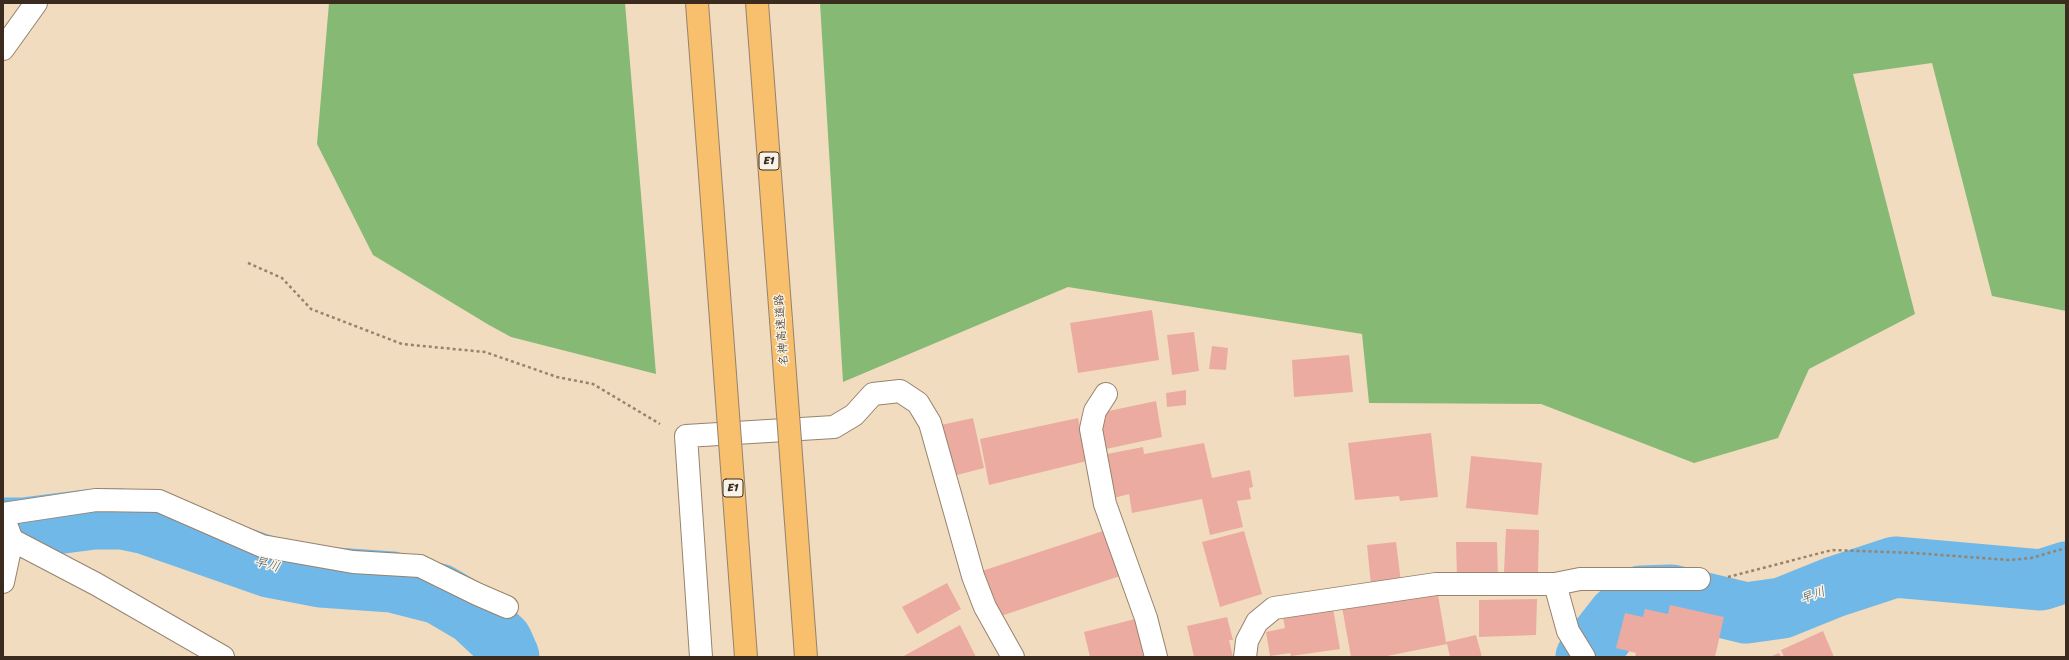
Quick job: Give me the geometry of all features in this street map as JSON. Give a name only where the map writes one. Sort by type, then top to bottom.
[{"type":"highway","name":"E1","points":[[697,3],[746,657]]},
{"type":"highway","name":"名神高速道路","points":[[757,3],[806,657]]},
{"type":"street","points":[[3,49],[36,3]]},
{"type":"street","points":[[701,657],[686,436],[834,427],[854,415],[873,394],[900,391],[918,403],[930,423],[973,576],[985,607],[1013,657]]},
{"type":"street","points":[[1106,394],[1095,411],[1091,429],[1105,504],[1146,618],[1156,657]]},
{"type":"street","points":[[7,526],[96,500],[158,501],[262,546],[353,562],[420,566],[507,607]]},
{"type":"street","points":[[3,582],[7,526]]},
{"type":"street","points":[[7,526],[96,584],[223,657]]},
{"type":"street","points":[[1245,657],[1247,641],[1257,622],[1274,608],[1436,584],[1555,584],[1580,579],[1699,579]]},
{"type":"street","points":[[1555,584],[1568,631],[1581,654]]},
{"type":"path","points":[[248,264],[282,278],[311,309],[318,312],[402,344],[485,352],[557,376],[593,384],[672,432],[686,436]]},
{"type":"path","points":[[1699,579],[1725,578],[1832,550],[1914,553],[2009,560],[2031,558],[2066,548]]},
{"type":"green space","points":[[329,3],[625,3],[656,374],[511,337],[373,255],[317,144]]},
{"type":"green space","points":[[820,3],[2066,3],[2066,311],[1992,296],[1932,63],[1853,74],[1915,314],[1809,369],[1778,438],[1694,463],[1541,404],[1369,403],[1362,334],[1068,287],[843,382]]},
{"type":"building","points":[[1152,310],[1159,360],[1078,373],[1070,323]]},
{"type":"building","points":[[1194,332],[1199,371],[1172,375],[1167,335]]},
{"type":"building","points":[[1212,346],[1228,348],[1226,370],[1209,369]]},
{"type":"building","points":[[1349,355],[1353,392],[1294,397],[1292,360]]},
{"type":"building","points":[[1186,390],[1186,405],[1167,407],[1166,393]]},
{"type":"building","points":[[1156,401],[1162,437],[1106,449],[1099,413]]},
{"type":"building","points":[[973,418],[984,468],[953,476],[941,425]]},
{"type":"building","points":[[1078,418],[1087,461],[989,485],[980,439]]},
{"type":"building","points":[[1431,433],[1438,497],[1400,501],[1399,496],[1355,500],[1348,443]]},
{"type":"building","points":[[1204,443],[1212,478],[1250,470],[1253,487],[1249,488],[1251,499],[1237,501],[1243,527],[1210,535],[1202,499],[1132,513],[1129,494],[1114,498],[1102,455],[1143,447],[1144,454]]},
{"type":"building","points":[[1471,456],[1542,463],[1538,515],[1466,508]]},
{"type":"building","points":[[1506,529],[1539,530],[1538,573],[1504,572]]},
{"type":"building","points":[[1106,530],[1123,575],[995,618],[979,572]]},
{"type":"building","points":[[1244,531],[1262,594],[1220,607],[1202,542]]},
{"type":"building","points":[[1396,542],[1401,582],[1371,585],[1367,545]]},
{"type":"building","points":[[1456,542],[1497,542],[1498,576],[1457,577]]},
{"type":"building","points":[[947,583],[961,609],[917,634],[902,607]]},
{"type":"building","points":[[1437,589],[1446,642],[1476,635],[1482,657],[1450,657],[1447,644],[1382,657],[1351,657],[1342,607]]},
{"type":"building","points":[[1537,599],[1536,635],[1479,637],[1479,600]]},
{"type":"building","points":[[1670,605],[1724,617],[1715,657],[1635,657],[1636,653],[1616,648],[1625,613],[1643,617],[1645,609],[1668,614]]},
{"type":"building","points":[[1333,608],[1340,649],[1291,656],[1290,653],[1270,656],[1266,632],[1285,628],[1283,617]]},
{"type":"building","points":[[1227,617],[1233,640],[1229,640],[1233,657],[1194,657],[1187,626]]},
{"type":"building","points":[[1139,618],[1149,657],[1090,657],[1084,632]]},
{"type":"building","points":[[960,625],[976,657],[902,657]]},
{"type":"building","points":[[1823,631],[1834,657],[1784,657],[1781,650]]},
{"type":"building","points":[[1779,653],[1781,657],[1770,657]]},
{"type":"waterway","name":"早川","points":[[3,528],[24,528],[94,519],[122,519],[146,524],[269,567],[321,577],[392,582],[439,594],[473,614],[502,641],[509,657]]},
{"type":"waterway","name":"早川","points":[[1586,657],[1618,616],[1641,596],[1671,595],[1746,613],[1782,608],[1834,587],[1895,567],[2041,580],[2066,572]]}]
